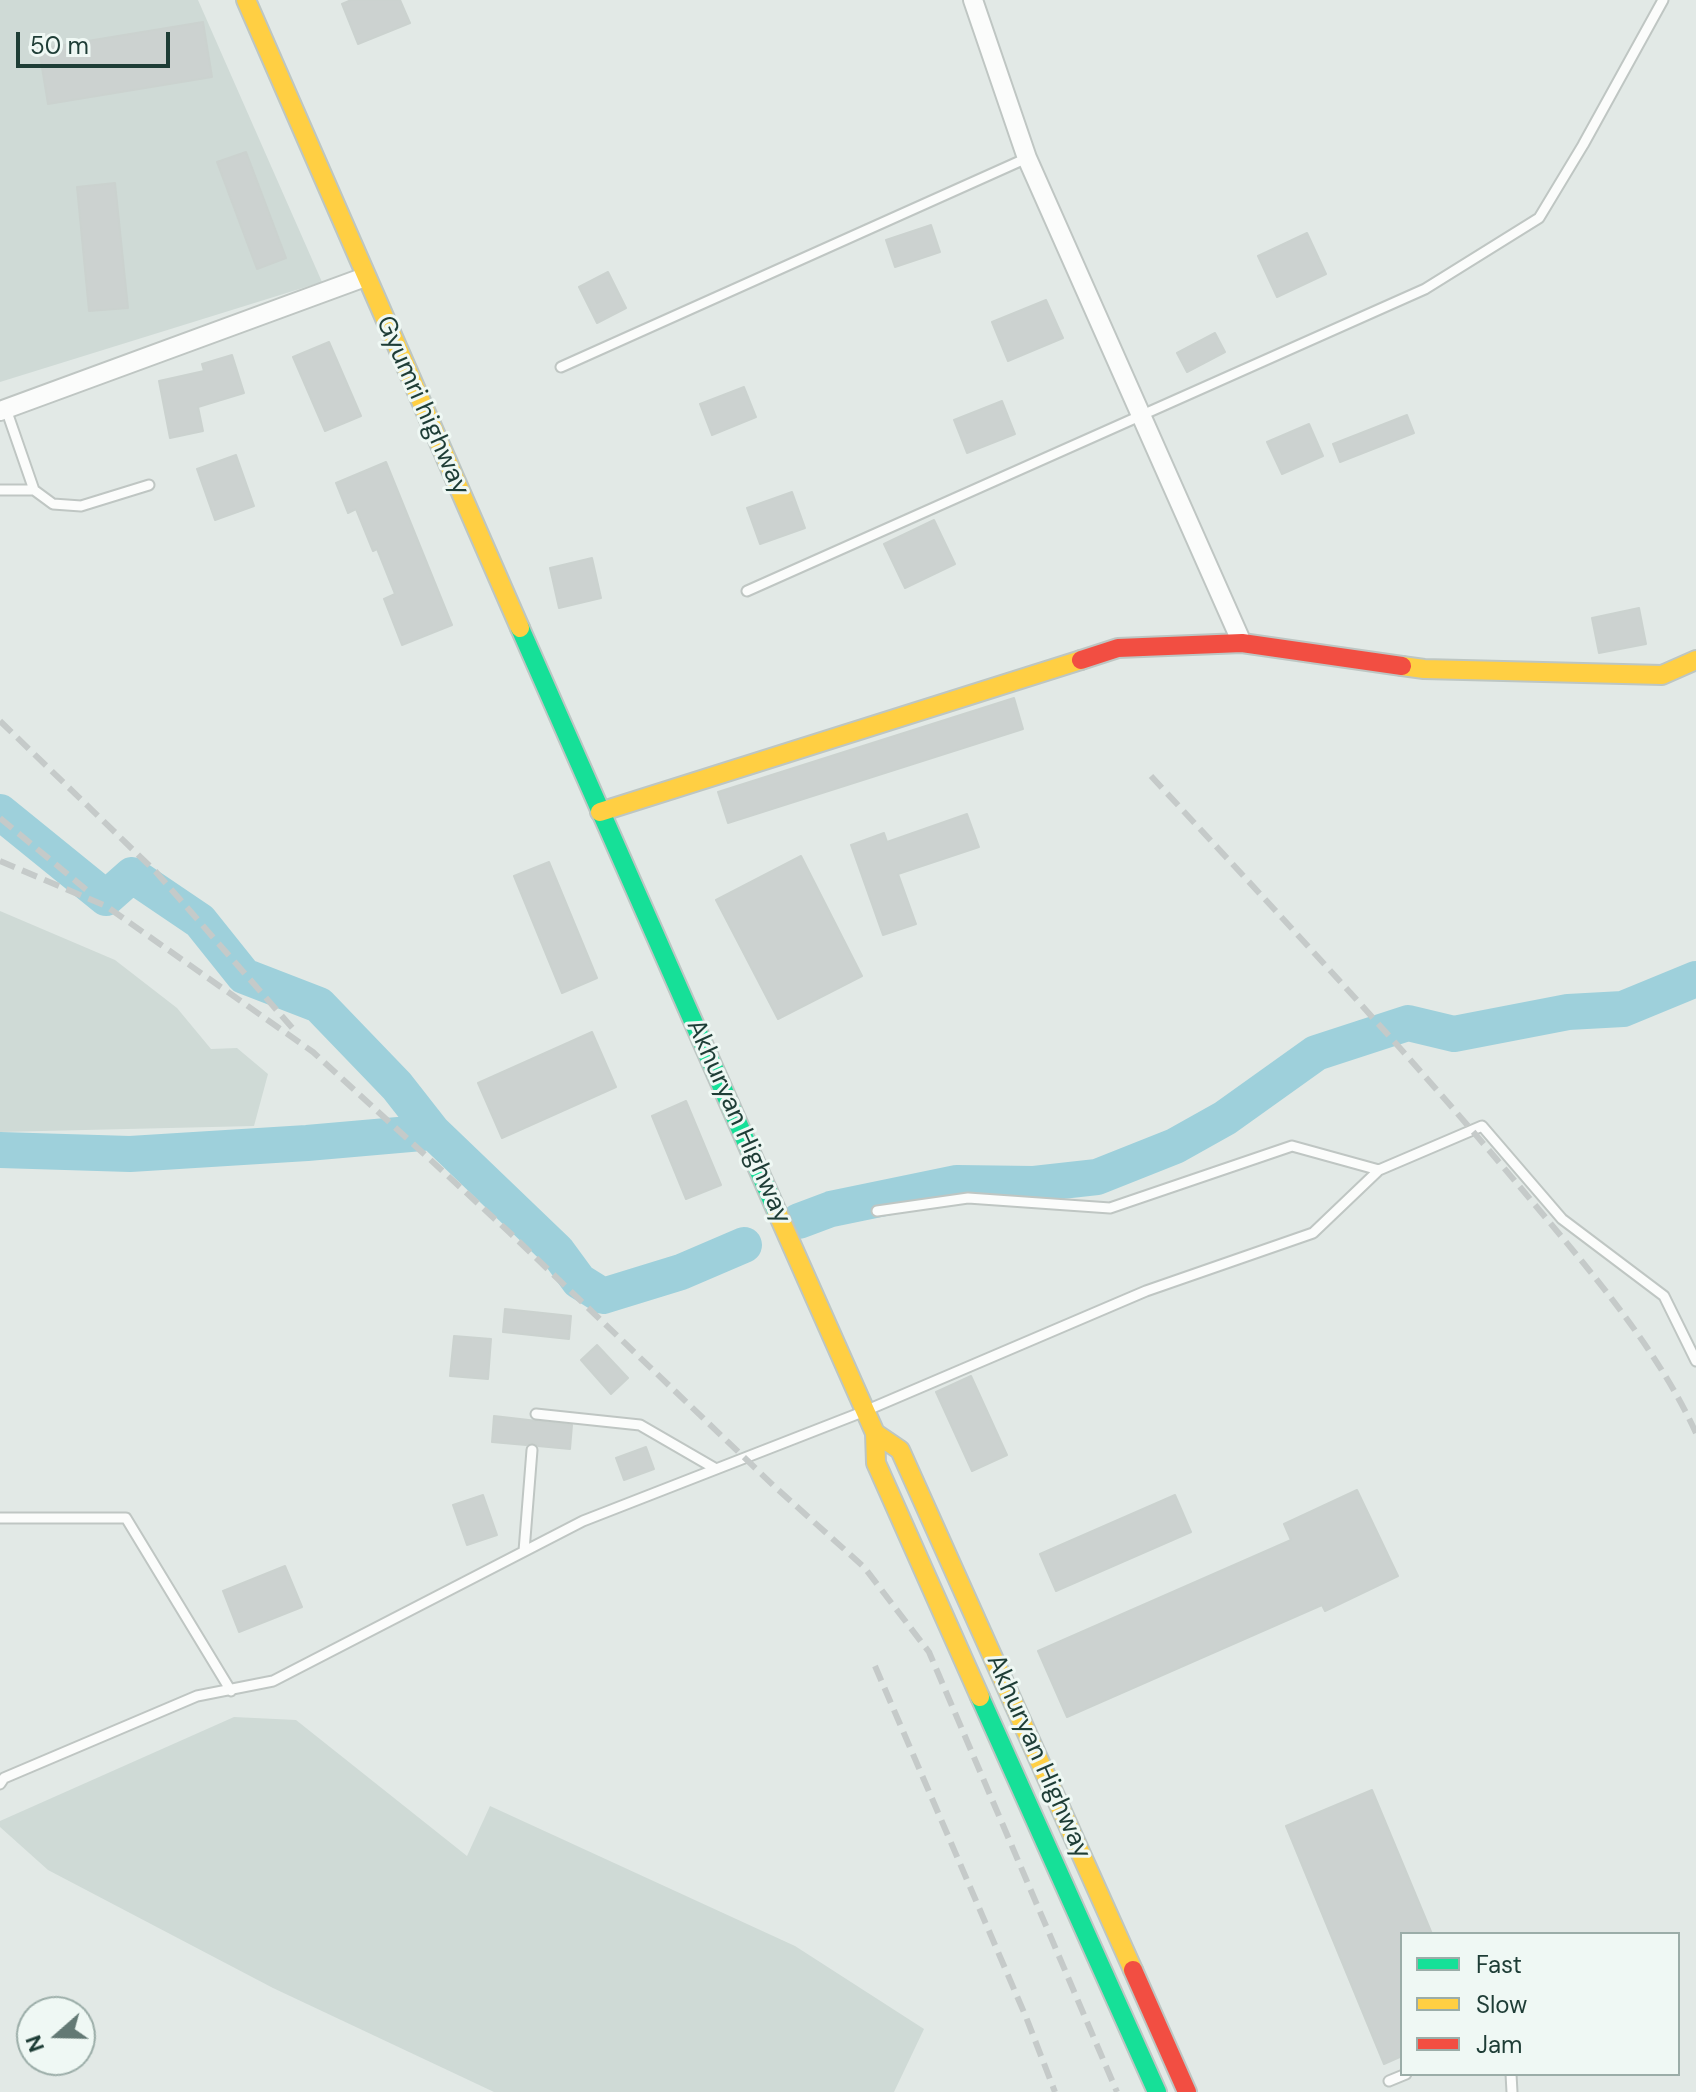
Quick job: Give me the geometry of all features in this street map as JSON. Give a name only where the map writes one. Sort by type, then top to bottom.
[{"type":"main road","name":"Gyumri highway","points":[[246,0],[600,812]]},
{"type":"main road","points":[[600,812],[1118,648],[1242,643],[1424,669],[1662,675],[1696,660]]},
{"type":"main road","name":"Akhuryan Highway","points":[[600,812],[875,1433],[876,1463],[1157,2092]]},
{"type":"main road","name":"Akhuryan Highway","points":[[875,1433],[900,1450],[1187,2092]]},
{"type":"street","points":[[973,0],[1027,158],[1242,643]]},
{"type":"street","points":[[3,410],[365,277]]},
{"type":"lane","points":[[747,591],[1425,289],[1539,218],[1663,0]]},
{"type":"lane","points":[[561,367],[1027,158]]},
{"type":"lane","points":[[3,410],[34,490],[53,504],[81,506],[149,485]]},
{"type":"lane","points":[[0,490],[34,490]]},
{"type":"lane","points":[[0,1784],[4,1778],[197,1696],[273,1681],[583,1521],[865,1411],[1146,1291],[1313,1233],[1379,1170],[1482,1126],[1562,1219],[1664,1296],[1696,1361]]},
{"type":"lane","points":[[877,1211],[968,1198],[1110,1208],[1292,1146],[1379,1170]]},
{"type":"lane","points":[[536,1414],[640,1425],[716,1469]]},
{"type":"lane","points":[[524,1551],[532,1450]]},
{"type":"lane","points":[[0,1518],[126,1518],[231,1691]]},
{"type":"lane","points":[[1389,2081],[1401,2076]]},
{"type":"shaded area","points":[[0,0],[198,0],[322,282],[0,382]]},
{"type":"shaded area","points":[[0,911],[115,960],[177,1008],[211,1049],[237,1048],[268,1074],[254,1126],[0,1132]]},
{"type":"shaded area","points":[[234,1717],[296,1720],[467,1856],[490,1806],[795,1946],[924,2029],[894,2092],[494,2092],[273,1988],[48,1870],[0,1827],[0,1821]]},
{"type":"building","points":[[351,0],[400,0],[410,23],[358,44],[342,4]]},
{"type":"building","points":[[203,22],[212,77],[48,104],[39,49]]},
{"type":"building","points":[[246,152],[286,258],[257,269],[217,162]]},
{"type":"building","points":[[115,183],[128,308],[89,311],[77,187]]},
{"type":"building","points":[[931,225],[940,252],[895,267],[886,240]]},
{"type":"building","points":[[1307,233],[1326,274],[1277,297],[1258,256]]},
{"type":"building","points":[[608,272],[626,308],[597,323],[579,287]]},
{"type":"building","points":[[1046,300],[1063,338],[1008,361],[992,322]]},
{"type":"building","points":[[1215,333],[1225,352],[1187,372],[1177,353]]},
{"type":"building","points":[[329,342],[361,416],[325,431],[293,357]]},
{"type":"building","points":[[232,355],[244,393],[198,407],[203,431],[170,438],[159,381],[204,371],[202,364]]},
{"type":"building","points":[[744,387],[756,417],[712,435],[700,404]]},
{"type":"building","points":[[1002,401],[1015,434],[967,453],[954,420]]},
{"type":"building","points":[[1407,415],[1414,433],[1340,462],[1333,444]]},
{"type":"building","points":[[1309,424],[1323,456],[1282,474],[1267,442]]},
{"type":"building","points":[[236,455],[254,506],[215,520],[197,469]]},
{"type":"building","points":[[386,462],[452,625],[402,645],[384,599],[395,594],[377,549],[373,551],[356,509],[348,513],[336,483]]},
{"type":"building","points":[[792,492],[805,528],[760,544],[747,508]]},
{"type":"building","points":[[934,520],[955,564],[905,588],[884,544]]},
{"type":"building","points":[[592,558],[601,598],[559,608],[550,568]]},
{"type":"building","points":[[1639,608],[1646,644],[1599,653],[1592,618]]},
{"type":"building","points":[[1014,698],[1023,729],[728,823],[718,792]]},
{"type":"building","points":[[967,814],[979,847],[898,874],[916,924],[883,935],[851,845],[884,833],[887,842]]},
{"type":"building","points":[[801,856],[862,976],[778,1019],[716,900]]},
{"type":"building","points":[[549,862],[597,978],[562,993],[514,876]]},
{"type":"building","points":[[592,1032],[616,1087],[502,1138],[478,1083]]},
{"type":"building","points":[[686,1101],[721,1185],[686,1199],[652,1116]]},
{"type":"building","points":[[505,1309],[571,1316],[569,1339],[503,1332]]},
{"type":"building","points":[[454,1336],[491,1339],[488,1379],[450,1376]]},
{"type":"building","points":[[597,1345],[628,1378],[611,1394],[581,1360]]},
{"type":"building","points":[[971,1376],[1007,1455],[972,1471],[936,1392]]},
{"type":"building","points":[[494,1416],[572,1425],[570,1449],[533,1443],[492,1442]]},
{"type":"building","points":[[646,1447],[654,1469],[624,1480],[616,1458]]},
{"type":"building","points":[[1357,1490],[1398,1576],[1325,1611],[1322,1605],[1067,1717],[1038,1651],[1291,1540],[1284,1524]]},
{"type":"building","points":[[483,1495],[497,1535],[467,1545],[453,1505]]},
{"type":"building","points":[[1175,1495],[1191,1532],[1056,1591],[1040,1554]]},
{"type":"building","points":[[285,1566],[302,1607],[239,1632],[223,1591]]},
{"type":"building","points":[[1372,1790],[1431,1932],[1400,1932],[1400,2057],[1384,2064],[1286,1826]]},
{"type":"waterway","points":[[0,812],[106,898],[132,875],[200,921],[244,976],[319,1005],[397,1086],[433,1132],[557,1251],[579,1281],[603,1296],[681,1272],[744,1245]]},
{"type":"waterway","points":[[799,1221],[831,1209],[957,1183],[1034,1184],[1097,1177],[1175,1146],[1225,1118],[1316,1053],[1408,1023],[1454,1034],[1568,1012],[1623,1009],[1696,979]]},
{"type":"waterway","points":[[0,1150],[130,1154],[433,1132]]},
{"type":"railway","points":[[0,721],[156,872],[295,1031]]},
{"type":"railway","points":[[1151,776],[1384,1031],[1569,1245],[1639,1335],[1696,1433]]},
{"type":"railway","points":[[0,818],[89,892]]},
{"type":"railway","points":[[0,861],[106,906],[313,1052],[864,1567],[929,1652],[1117,2092]]},
{"type":"railway","points":[[875,1666],[1026,2017],[1055,2092]]},
{"type":"traffic: fast","points":[[520,628],[777,1212]]},
{"type":"traffic: fast","points":[[980,1697],[1157,2092]]},
{"type":"traffic: slow","points":[[246,0],[520,628]]},
{"type":"traffic: slow","points":[[600,812],[1081,660]]},
{"type":"traffic: slow","points":[[1402,666],[1662,675],[1696,660]]},
{"type":"traffic: slow","points":[[777,1212],[875,1433],[876,1463],[980,1697]]},
{"type":"traffic: slow","points":[[875,1433],[900,1450],[1133,1970]]},
{"type":"traffic: jam","points":[[1081,660],[1118,648],[1242,643],[1402,666]]},
{"type":"traffic: jam","points":[[1133,1970],[1187,2092]]}]
